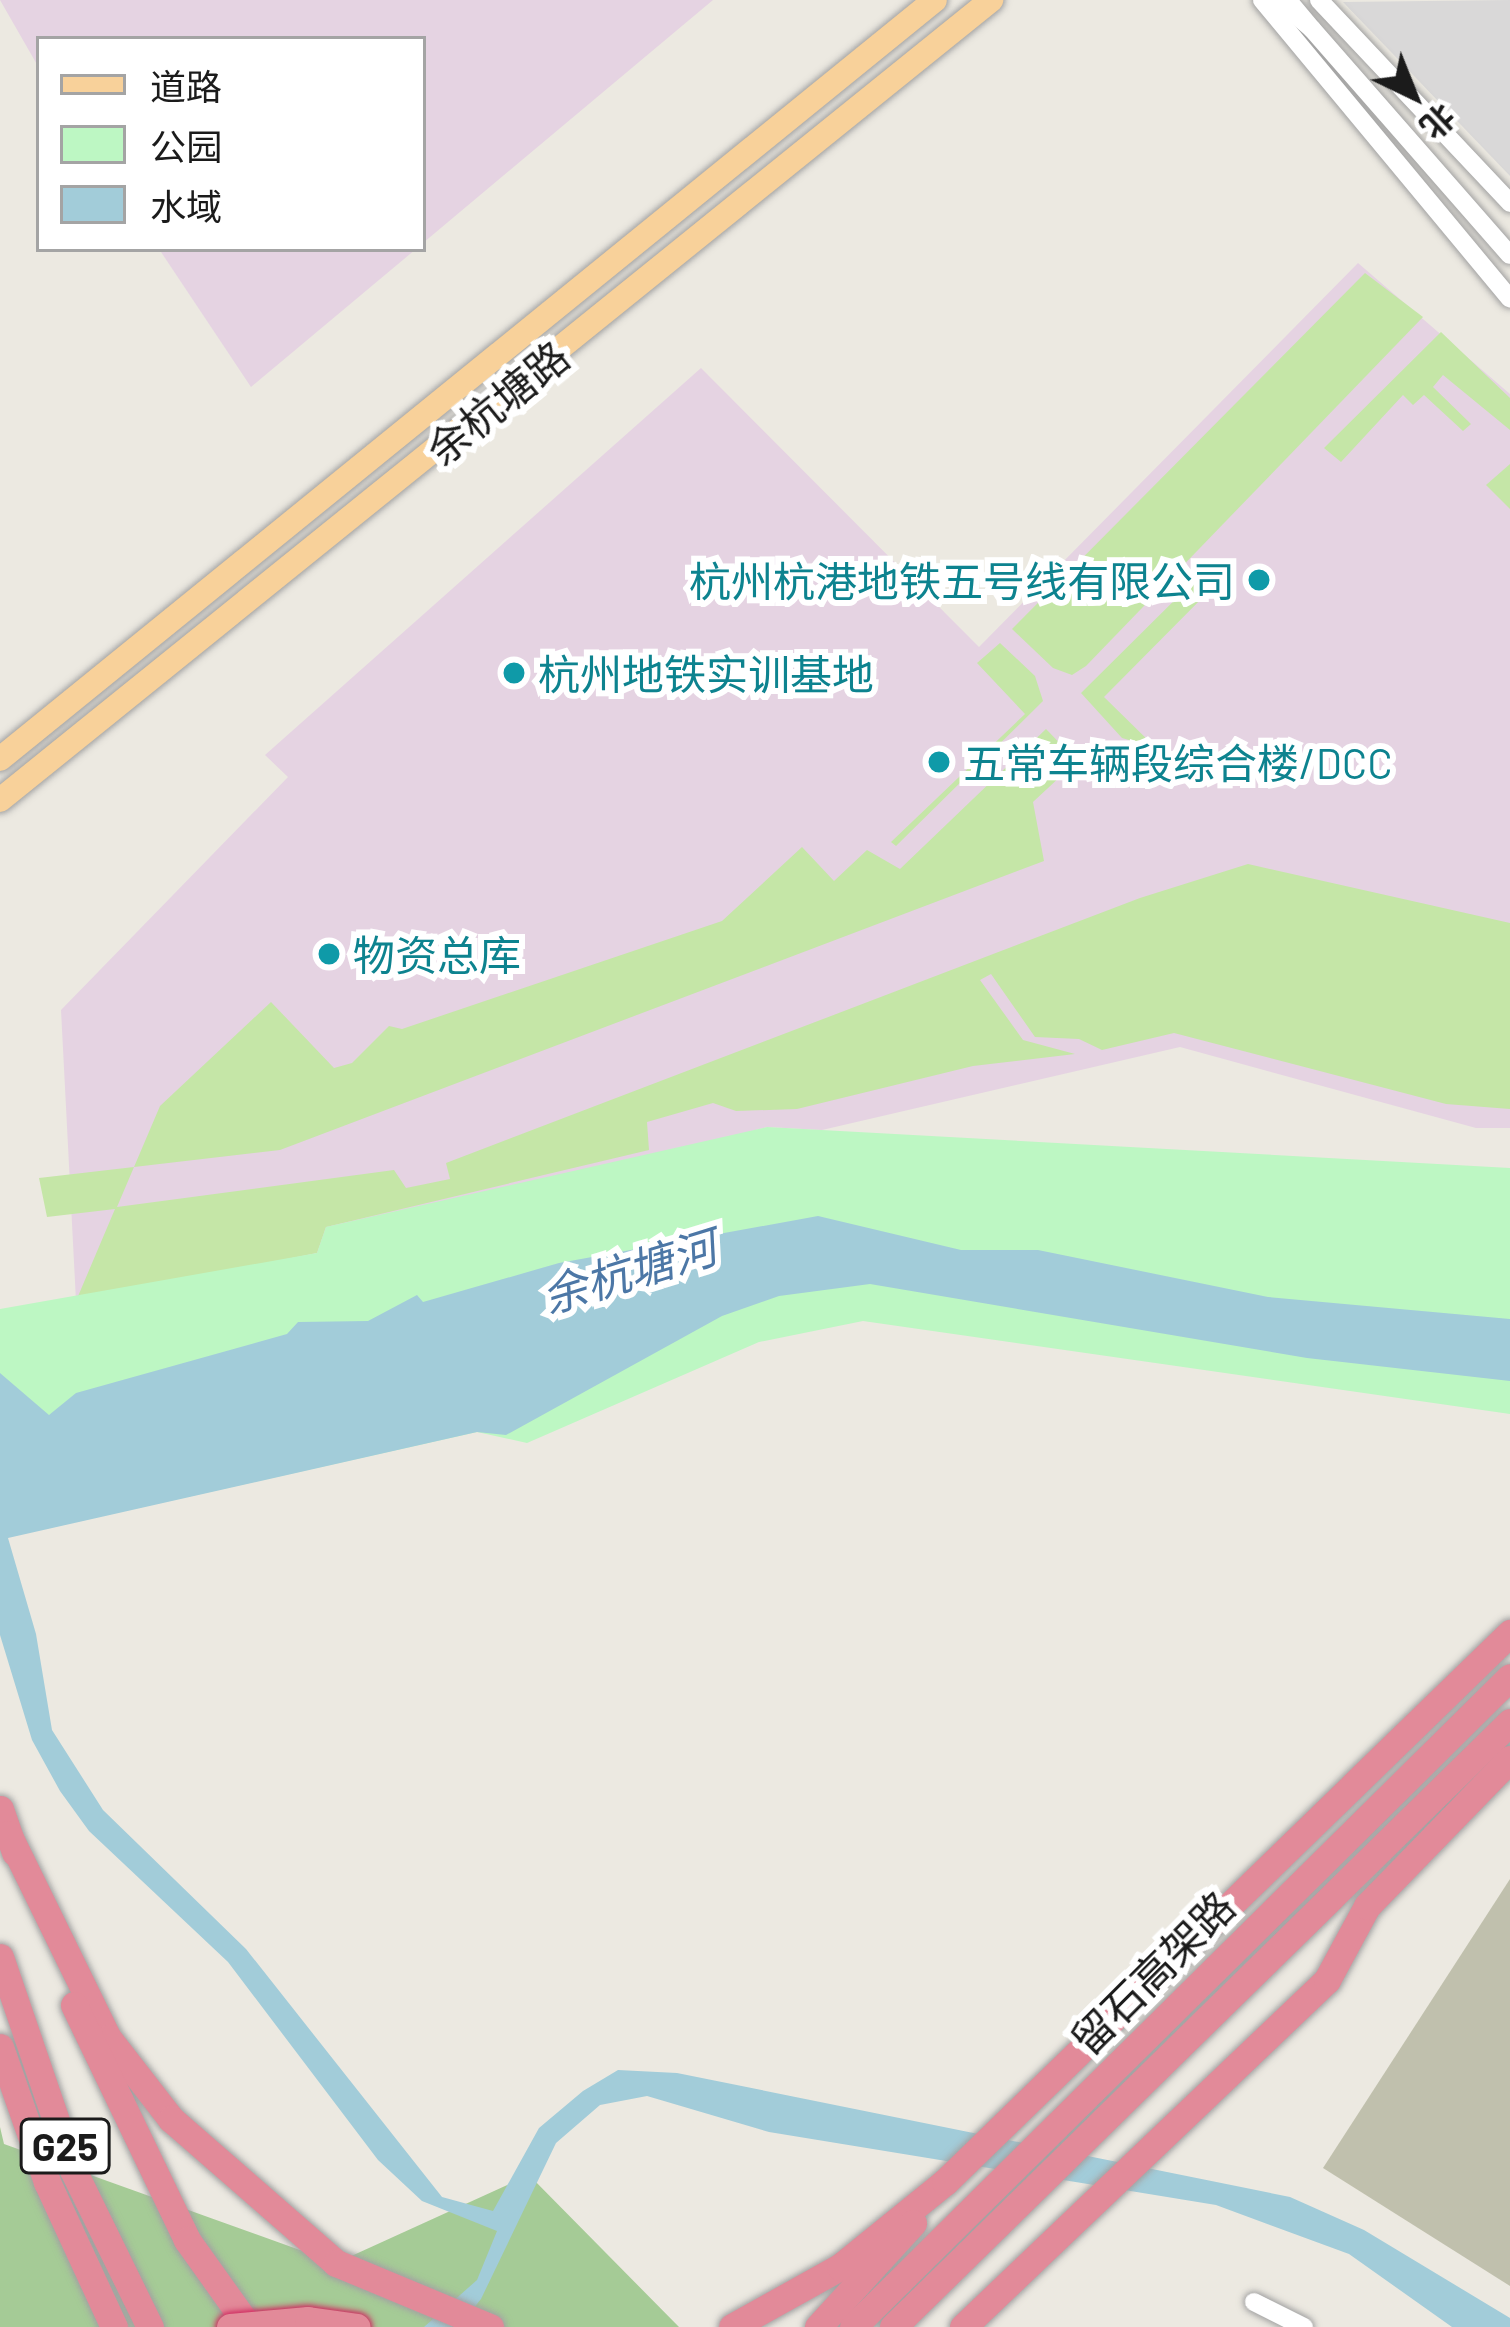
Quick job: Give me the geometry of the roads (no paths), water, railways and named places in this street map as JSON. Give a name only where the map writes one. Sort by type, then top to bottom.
[{"type":"highway","points":[[732,2327],[840,2267],[945,2182],[1510,1633]]},
{"type":"highway","name":"留石高架路","points":[[854,2327],[1510,1676]]},
{"type":"highway","name":"留石高架路","points":[[893,2327],[1510,1722]]},
{"type":"highway","points":[[952,2327],[1082,2219],[1327,1979],[1366,1906],[1510,1759]]},
{"type":"highway","points":[[4,1822],[97,2064],[153,2175],[249,2327]]},
{"type":"highway","points":[[4,1822],[108,2038],[171,2119],[336,2263],[490,2327]]},
{"type":"highway","name":"G25","points":[[0,1957],[73,2170],[150,2327]]},
{"type":"highway","name":"G25","points":[[0,2047],[47,2182],[114,2327]]},
{"type":"highway","points":[[818,2327],[873,2273],[945,2182]]},
{"type":"highway","points":[[963,2327],[982,2301]]},
{"type":"highway","points":[[230,2327],[308,2320],[357,2327]]},
{"type":"main road","name":"余杭塘路","points":[[0,759],[934,0]]},
{"type":"main road","name":"余杭塘路","points":[[0,800],[991,0]]},
{"type":"street","points":[[1262,0],[1510,299]]},
{"type":"street","points":[[1278,0],[1312,29]]},
{"type":"street","points":[[1288,0],[1510,255]]},
{"type":"street","points":[[1319,0],[1510,202]]},
{"type":"street","points":[[1254,2302],[1304,2327]]},
{"type":"water","name":"余杭塘河","points":[[818,1216],[961,1250],[1038,1250],[1268,1297],[1510,1319],[1510,1381],[1307,1358],[870,1284],[779,1296],[722,1316],[506,1435],[477,1432],[8,1538],[36,1634],[52,1730],[103,1810],[246,1949],[442,2197],[493,2211],[539,2128],[583,2091],[618,2070],[677,2073],[1290,2197],[1364,2230],[1510,2318],[1510,2327],[1452,2327],[1349,2254],[1216,2205],[769,2132],[647,2096],[600,2105],[556,2143],[481,2299],[458,2327],[424,2327],[477,2280],[497,2231],[422,2201],[378,2160],[228,1962],[89,1831],[60,1791],[32,1740],[0,1635],[0,1373],[49,1415],[76,1393],[287,1334],[298,1322],[368,1321],[417,1295],[423,1302],[559,1263]]},
{"type":"place","name":"杭州杭港地铁五号线有限公司","points":[[1259,580]]},
{"type":"place","name":"杭州地铁实训基地","points":[[514,673]]},
{"type":"place","name":"五常车辆段综合楼/DCC","points":[[939,762]]},
{"type":"place","name":"物资总库","points":[[329,954]]}]
